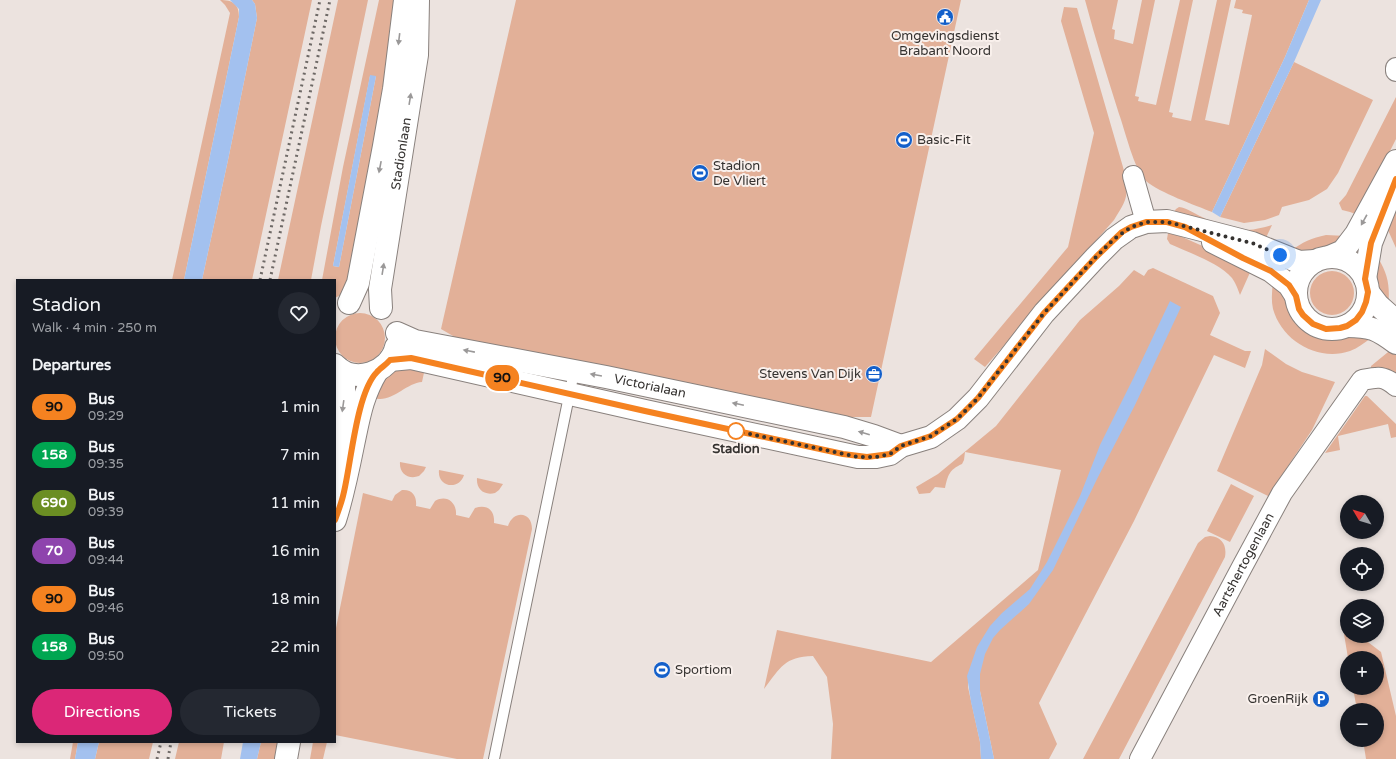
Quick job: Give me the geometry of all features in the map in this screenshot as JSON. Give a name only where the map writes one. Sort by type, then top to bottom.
[{"type":"street","name":"Stadionlaan","points":[[342,307],[358,283],[394,89],[405,0]]},
{"type":"street","name":"Stadionlaan","points":[[381,308],[380,289],[417,54],[418,0]]},
{"type":"street","points":[[1396,161],[1356,234],[1344,251],[1322,259],[1307,268],[1300,276],[1296,296],[1299,309],[1313,324],[1326,329],[1347,326],[1365,326],[1382,333],[1396,343]]},
{"type":"street","points":[[1133,176],[1146,222]]},
{"type":"street","points":[[1347,326],[1356,320],[1362,312],[1366,302],[1366,286],[1371,243],[1396,179]]},
{"type":"street","name":"Victorialaan","points":[[337,367],[350,374],[364,375],[384,365],[411,358],[858,457],[876,457],[890,454],[901,446],[931,436],[957,419],[978,398],[1044,313],[1096,257],[1122,232],[1131,227],[1146,222],[1167,222],[1252,243],[1299,262],[1322,259]]},
{"type":"street","name":"Victorialaan","points":[[1185,227],[1271,271],[1289,285],[1296,296]]},
{"type":"street","points":[[1322,259],[1340,258],[1350,262],[1359,270],[1366,286],[1378,305],[1396,321]]},
{"type":"street","points":[[336,517],[343,497],[362,401],[369,384],[395,352],[397,343],[397,333],[392,319],[381,308],[371,303],[360,301],[342,307]]},
{"type":"street","name":"Victorialaan","points":[[397,333],[415,341],[844,427],[901,446]]},
{"type":"street","points":[[336,458],[344,398],[344,386],[337,367]]},
{"type":"street","name":"Aartshertogenlaan","points":[[1140,759],[1282,493],[1362,380],[1378,377],[1396,386]]},
{"type":"street","points":[[286,759],[290,743]]},
{"type":"lane","points":[[494,759],[574,372]]},
{"type":"shaded area","points":[[220,0],[232,2],[238,9],[239,17],[184,279],[172,279],[230,13]]},
{"type":"shaded area","points":[[252,0],[312,0],[252,279],[202,279],[257,18],[255,4]]},
{"type":"shaded area","points":[[338,0],[368,0],[311,279],[278,279]]},
{"type":"shaded area","points":[[379,0],[398,0],[388,89],[346,292],[336,297],[336,279],[322,279],[343,167]],"holes":[[[370,76],[376,76],[339,267],[333,266]]]},
{"type":"shaded area","name":"Stadion De Vliert","points":[[516,0],[961,0],[871,417],[850,417],[460,340],[441,329]]},
{"type":"shaded area","points":[[1085,0],[1118,0],[1112,29],[1115,30],[1114,39],[1133,44],[1142,0],[1155,0],[1135,96],[1139,97],[1138,101],[1156,105],[1180,0],[1193,0],[1169,112],[1173,113],[1172,117],[1191,121],[1217,0],[1231,0],[1205,120],[1229,125],[1252,15],[1242,13],[1243,10],[1234,8],[1236,0],[1309,0],[1285,57],[1212,212],[1160,190],[1146,181],[1142,176],[1130,149]]},
{"type":"shaded area","points":[[1064,7],[1077,8],[1125,174],[1127,188],[1126,198],[1114,220],[985,367],[974,359],[1068,247],[1094,133],[1061,21]]},
{"type":"shaded area","points":[[1294,62],[1373,100],[1338,173],[1327,189],[1309,200],[1282,207],[1279,215],[1265,220],[1244,223],[1220,217]]},
{"type":"shaded area","points":[[1396,97],[1396,139],[1358,215],[1342,210],[1339,203],[1346,195]]},
{"type":"shaded area","points":[[1396,206],[1396,248],[1387,228]]},
{"type":"shaded area","points":[[1179,207],[1212,222],[1236,230],[1253,230],[1272,225],[1264,242],[1173,213]]},
{"type":"shaded area","points":[[1168,233],[1180,236],[1252,268],[1240,295],[1232,278],[1226,272],[1194,254],[1170,244],[1167,239]]},
{"type":"shaded area","points":[[1326,235],[1346,236],[1332,245],[1320,250],[1307,252],[1291,251],[1307,241]]},
{"type":"shaded area","points":[[1378,258],[1387,276],[1389,294],[1388,308],[1376,291],[1375,282]]},
{"type":"shaded area","points":[[1153,268],[1213,296],[1220,313],[1210,335],[1245,351],[1251,351],[1245,368],[1214,355],[1134,521],[1039,703],[1057,744],[1049,759],[994,759],[980,691],[980,674],[968,673],[968,687],[980,742],[981,759],[831,759],[833,724],[827,677],[813,656],[796,658],[789,661],[779,669],[764,689],[777,630],[931,662],[1038,570],[1061,470],[965,452],[962,464],[954,468],[950,473],[945,488],[935,487],[930,493],[919,494],[916,487],[938,474],[996,426],[1080,320],[1119,286],[1134,270],[1144,276],[1148,270]]},
{"type":"shaded area","points":[[1332,271],[1344,275],[1350,281],[1354,293],[1350,305],[1344,311],[1332,315],[1320,311],[1314,305],[1310,293],[1314,281],[1320,275]]},
{"type":"shaded area","points":[[1273,282],[1285,293],[1293,315],[1302,326],[1314,335],[1325,339],[1355,335],[1371,338],[1353,350],[1338,354],[1326,354],[1303,346],[1284,331],[1278,320],[1272,306]]},
{"type":"shaded area","points":[[355,313],[365,313],[374,317],[381,324],[385,333],[385,343],[381,352],[374,359],[365,363],[355,363],[346,359],[339,352],[336,346],[336,330],[339,324],[346,317]]},
{"type":"shaded area","points":[[1393,348],[1396,350],[1396,378],[1371,370],[1371,366]]},
{"type":"shaded area","points":[[1265,349],[1286,364],[1302,372],[1335,382],[1312,430],[1268,496],[1217,471],[1262,365]]},
{"type":"shaded area","points":[[396,367],[425,368],[422,382],[411,385],[385,399],[369,397],[371,391]]},
{"type":"shaded area","points":[[1365,396],[1367,396],[1396,424],[1396,437],[1391,438],[1388,424],[1338,436],[1340,450],[1325,453]]},
{"type":"shaded area","points":[[400,462],[426,467],[419,476],[411,477],[405,475],[401,469]]},
{"type":"shaded area","points":[[439,470],[464,475],[458,483],[449,485],[441,480]]},
{"type":"shaded area","points":[[477,478],[503,484],[499,490],[491,494],[482,491],[479,488]]},
{"type":"shaded area","points":[[1231,484],[1254,496],[1230,542],[1207,531]]},
{"type":"shaded area","points":[[402,490],[412,492],[416,500],[416,506],[430,509],[435,501],[439,499],[447,499],[453,503],[456,515],[469,518],[475,508],[483,507],[492,511],[494,523],[508,526],[514,517],[522,515],[526,516],[531,523],[532,529],[483,759],[457,759],[336,735],[336,628],[363,493],[392,501],[395,495]]},
{"type":"shaded area","points":[[1210,536],[1218,538],[1223,542],[1225,557],[1119,759],[1083,759],[1198,543],[1205,537]]},
{"type":"shaded area","points":[[1346,643],[1369,643],[1380,651],[1347,651]]},
{"type":"shaded area","points":[[1384,665],[1396,716],[1396,759],[1366,759],[1364,747],[1384,747],[1384,703],[1356,703],[1354,695],[1384,695]]},
{"type":"shaded area","points":[[73,743],[78,743],[75,759],[70,759]]},
{"type":"shaded area","points":[[99,743],[153,743],[149,759],[95,759]]},
{"type":"shaded area","points":[[179,743],[224,743],[221,759],[175,759]]},
{"type":"shaded area","points":[[261,743],[281,743],[277,759],[257,759]]},
{"type":"shaded area","points":[[313,743],[327,743],[323,759],[310,759]]},
{"type":"water","points":[[230,0],[252,0],[255,4],[257,18],[202,279],[184,279],[239,17],[239,9]]},
{"type":"water","points":[[1309,0],[1321,0],[1294,62],[1220,217],[1212,212],[1285,57]]},
{"type":"water","points":[[370,75],[376,76],[339,267],[333,266]]},
{"type":"water","points":[[1170,301],[1181,307],[1135,405],[1053,570],[1029,604],[993,638],[985,654],[980,674],[980,691],[994,759],[981,759],[980,742],[967,676],[977,647],[990,626],[1002,613],[1030,589],[1047,562],[1080,496],[1100,445]]},
{"type":"water","points":[[78,743],[99,743],[95,759],[75,759]]},
{"type":"water","points":[[243,743],[261,743],[257,759],[240,759]]},
{"type":"railway","points":[[260,279],[320,0]]},
{"type":"railway","points":[[270,279],[330,0]]},
{"type":"railway","points":[[157,759],[161,743]]},
{"type":"railway","points":[[168,759],[171,743]]},
{"type":"bus line","name":"90","points":[[336,517],[343,497],[362,401],[369,384],[377,371],[390,360],[411,358],[843,454],[858,457],[876,457],[890,454],[901,446],[931,436],[957,419],[978,398],[1044,313],[1096,257],[1122,232],[1146,222],[1167,222],[1185,227],[1271,271],[1289,285],[1296,296],[1299,309],[1313,324],[1326,329],[1347,326],[1356,320],[1362,312],[1366,302],[1368,292],[1365,279],[1371,243],[1396,179]]},
{"type":"place","name":"Omgevingsdienst Brabant Noord","points":[[945,17]]},
{"type":"place","name":"Basic-Fit","points":[[904,140]]},
{"type":"place","name":"Stadion De Vliert","points":[[700,173]]},
{"type":"place","name":"Stevens Van Dijk","points":[[874,374]]},
{"type":"place","name":"Stadion","points":[[736,431]]},
{"type":"place","name":"Sportiom","points":[[662,670]]},
{"type":"place","name":"GroenRijk","points":[[1321,699]]},
{"type":"route","points":[[736,431],[858,457],[876,457],[890,454],[901,446],[931,436],[957,419],[978,398],[1044,313],[1114,239],[1131,227],[1146,222],[1158,221],[1177,224],[1252,243],[1280,255]]}]
